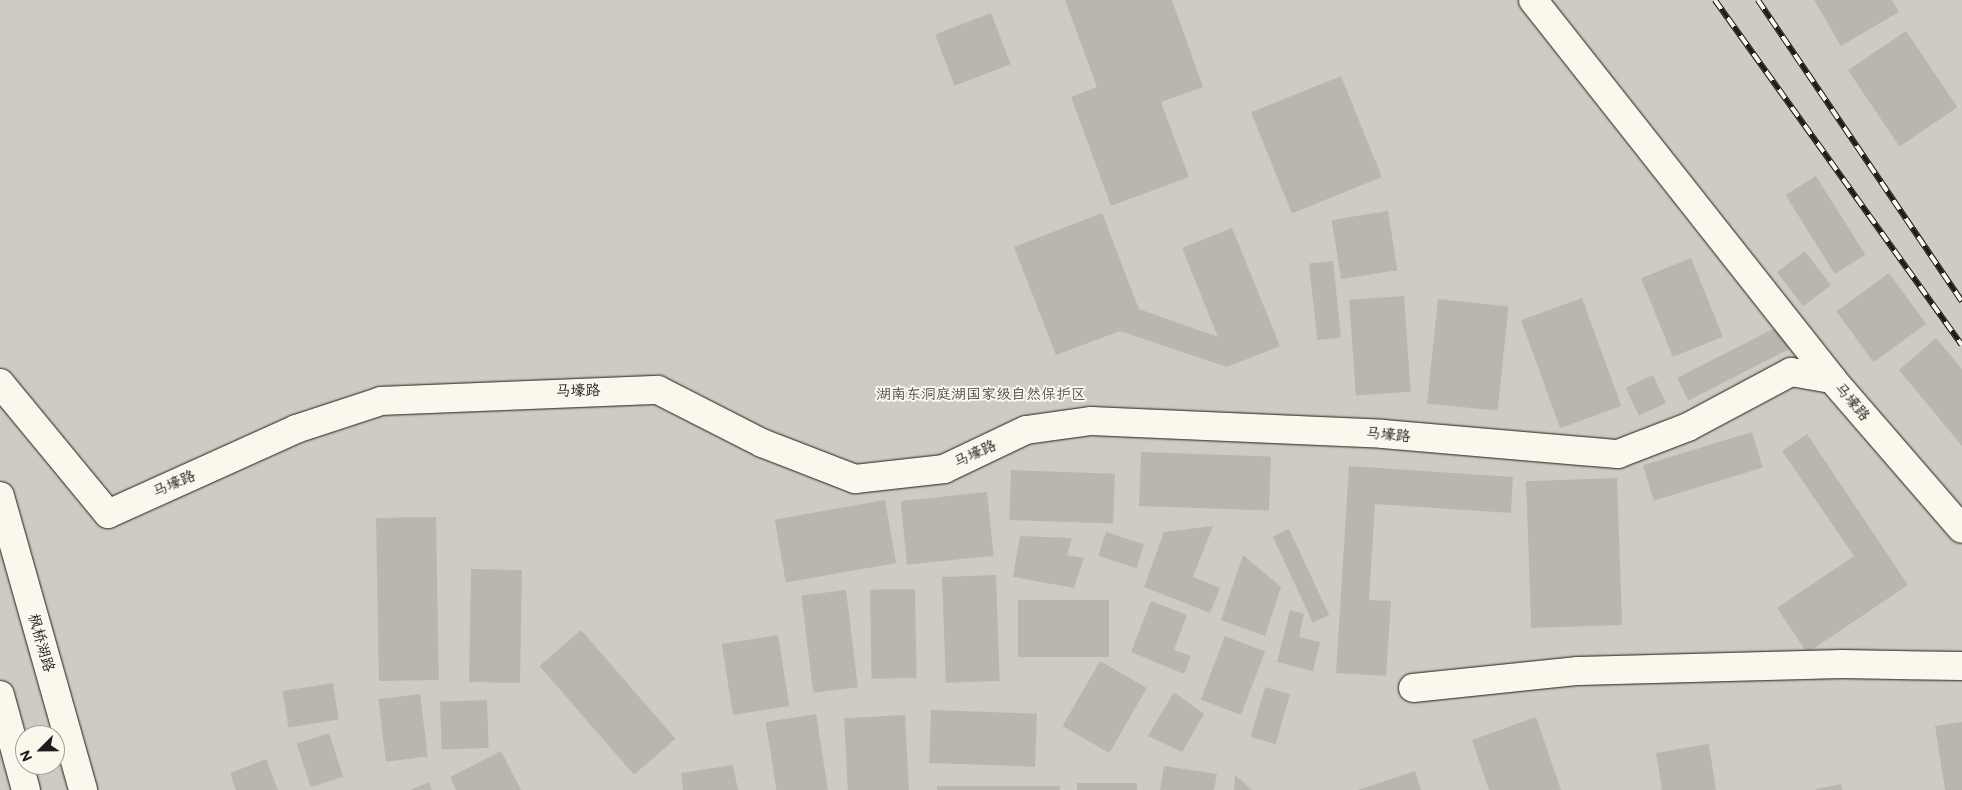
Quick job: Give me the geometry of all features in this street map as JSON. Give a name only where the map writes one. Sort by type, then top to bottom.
[{"type":"street","points":[[1533,0],[1832,378]]},
{"type":"street","name":"马壕路","points":[[0,383],[108,514],[296,429],[381,401],[658,390],[762,442],[855,479],[944,469],[1026,430],[1091,421],[1383,434],[1618,454],[1688,427],[1791,372],[1832,378],[1962,528]]},
{"type":"street","name":"枫桥湖路","points":[[0,496],[83,790]]},
{"type":"street","points":[[1413,688],[1578,671],[1842,664],[1962,666]]},
{"type":"street","points":[[0,695],[26,790]]},
{"type":"green space","name":"湖南东洞庭湖国家级自然保护区","points":[[0,0],[1962,0],[1962,790],[0,790]]},
{"type":"building","points":[[1065,0],[1172,0],[1203,87],[1161,102],[1189,177],[1111,206],[1071,97],[1097,87]]},
{"type":"building","points":[[1814,0],[1892,0],[1899,12],[1841,46]]},
{"type":"building","points":[[991,13],[1011,64],[955,86],[935,35]]},
{"type":"building","points":[[1906,31],[1957,107],[1899,146],[1848,70]]},
{"type":"building","points":[[1341,76],[1382,177],[1292,213],[1251,112]]},
{"type":"building","points":[[1816,176],[1865,255],[1835,274],[1785,195]]},
{"type":"building","points":[[1388,211],[1397,270],[1341,279],[1332,220]]},
{"type":"building","points":[[1102,213],[1139,309],[1218,337],[1182,248],[1232,228],[1280,346],[1227,367],[1120,331],[1056,355],[1014,247]]},
{"type":"building","points":[[1805,251],[1831,285],[1803,306],[1777,272]]},
{"type":"building","points":[[1691,258],[1723,337],[1673,357],[1641,278]]},
{"type":"building","points":[[1333,261],[1341,338],[1317,340],[1309,264]]},
{"type":"building","points":[[1889,273],[1926,324],[1873,362],[1836,311]]},
{"type":"building","points":[[1404,296],[1411,392],[1356,396],[1349,300]]},
{"type":"building","points":[[1582,298],[1621,406],[1560,428],[1521,320]]},
{"type":"building","points":[[1438,299],[1509,306],[1498,411],[1427,403]]},
{"type":"building","points":[[1791,320],[1802,342],[1688,400],[1677,378]]},
{"type":"building","points":[[1936,338],[1962,369],[1962,446],[1899,370]]},
{"type":"building","points":[[1653,375],[1666,403],[1639,416],[1626,388]]},
{"type":"building","points":[[1752,432],[1763,467],[1654,501],[1643,465]]},
{"type":"building","points":[[1807,434],[1908,585],[1807,653],[1777,608],[1854,556],[1782,451]]},
{"type":"building","points":[[1141,452],[1271,457],[1269,511],[1139,506]]},
{"type":"building","points":[[1349,466],[1513,477],[1511,513],[1375,504],[1369,600],[1391,601],[1386,676],[1336,673]]},
{"type":"building","points":[[1011,470],[1115,474],[1113,524],[1009,520]]},
{"type":"building","points":[[1617,478],[1622,625],[1531,628],[1526,481]]},
{"type":"building","points":[[987,492],[994,556],[907,565],[900,501]]},
{"type":"building","points":[[885,500],[896,563],[786,582],[775,519]]},
{"type":"building","points":[[436,517],[439,680],[379,681],[376,518]]},
{"type":"building","points":[[1213,526],[1193,577],[1220,588],[1210,613],[1144,587],[1164,532]]},
{"type":"building","points":[[1289,529],[1329,615],[1313,623],[1273,537]]},
{"type":"building","points":[[1106,532],[1144,544],[1136,568],[1098,556]]},
{"type":"building","points":[[1020,536],[1072,538],[1067,555],[1084,558],[1074,588],[1013,577]]},
{"type":"building","points":[[1243,555],[1281,587],[1265,636],[1221,620]]},
{"type":"building","points":[[471,569],[522,570],[520,683],[469,682]]},
{"type":"building","points":[[996,575],[1000,681],[946,683],[942,577]]},
{"type":"building","points":[[915,589],[917,678],[872,679],[870,590]]},
{"type":"building","points":[[846,590],[858,687],[813,693],[801,595]]},
{"type":"building","points":[[1018,600],[1109,600],[1109,657],[1018,657]]},
{"type":"building","points":[[1151,601],[1187,615],[1174,650],[1191,656],[1184,674],[1131,652]]},
{"type":"building","points":[[1290,610],[1304,614],[1299,637],[1320,642],[1313,671],[1277,662]]},
{"type":"building","points":[[581,630],[675,739],[634,775],[539,666]]},
{"type":"building","points":[[778,635],[789,706],[733,715],[722,644]]},
{"type":"building","points":[[1225,636],[1265,651],[1241,715],[1201,699]]},
{"type":"building","points":[[1100,661],[1147,688],[1109,753],[1062,726]]},
{"type":"building","points":[[333,683],[339,720],[288,728],[283,691]]},
{"type":"building","points":[[1265,687],[1290,694],[1276,744],[1251,737]]},
{"type":"building","points":[[1174,692],[1204,714],[1182,752],[1148,736]]},
{"type":"building","points":[[420,694],[428,757],[386,762],[378,699]]},
{"type":"building","points":[[487,700],[489,748],[442,750],[440,702]]},
{"type":"building","points":[[931,710],[1037,714],[1035,767],[929,763]]},
{"type":"building","points":[[816,714],[828,790],[776,790],[766,722]]},
{"type":"building","points":[[905,715],[909,790],[848,790],[844,718]]},
{"type":"building","points":[[1536,717],[1561,790],[1489,790],[1472,740]]},
{"type":"building","points":[[1962,722],[1962,790],[1945,790],[1935,726]]},
{"type":"building","points":[[329,733],[343,777],[311,787],[297,744]]},
{"type":"building","points":[[1709,744],[1716,790],[1662,790],[1656,753]]},
{"type":"building","points":[[501,751],[521,790],[456,790],[450,777]]},
{"type":"building","points":[[266,759],[278,790],[236,790],[230,773]]},
{"type":"building","points":[[733,765],[738,790],[683,790],[681,773]]},
{"type":"building","points":[[1164,766],[1217,774],[1214,790],[1160,790]]},
{"type":"building","points":[[1415,771],[1421,790],[1358,790]]},
{"type":"building","points":[[1235,775],[1252,790],[1234,790]]},
{"type":"building","points":[[429,782],[432,790],[410,790]]},
{"type":"building","points":[[1077,783],[1137,783],[1137,790],[1077,790]]},
{"type":"building","points":[[1841,784],[1842,790],[1816,790],[1816,789]]},
{"type":"building","points":[[937,786],[1060,786],[1060,790],[937,790]]},
{"type":"railway","points":[[1715,0],[1962,345]]},
{"type":"railway","points":[[1758,0],[1962,301]]}]
